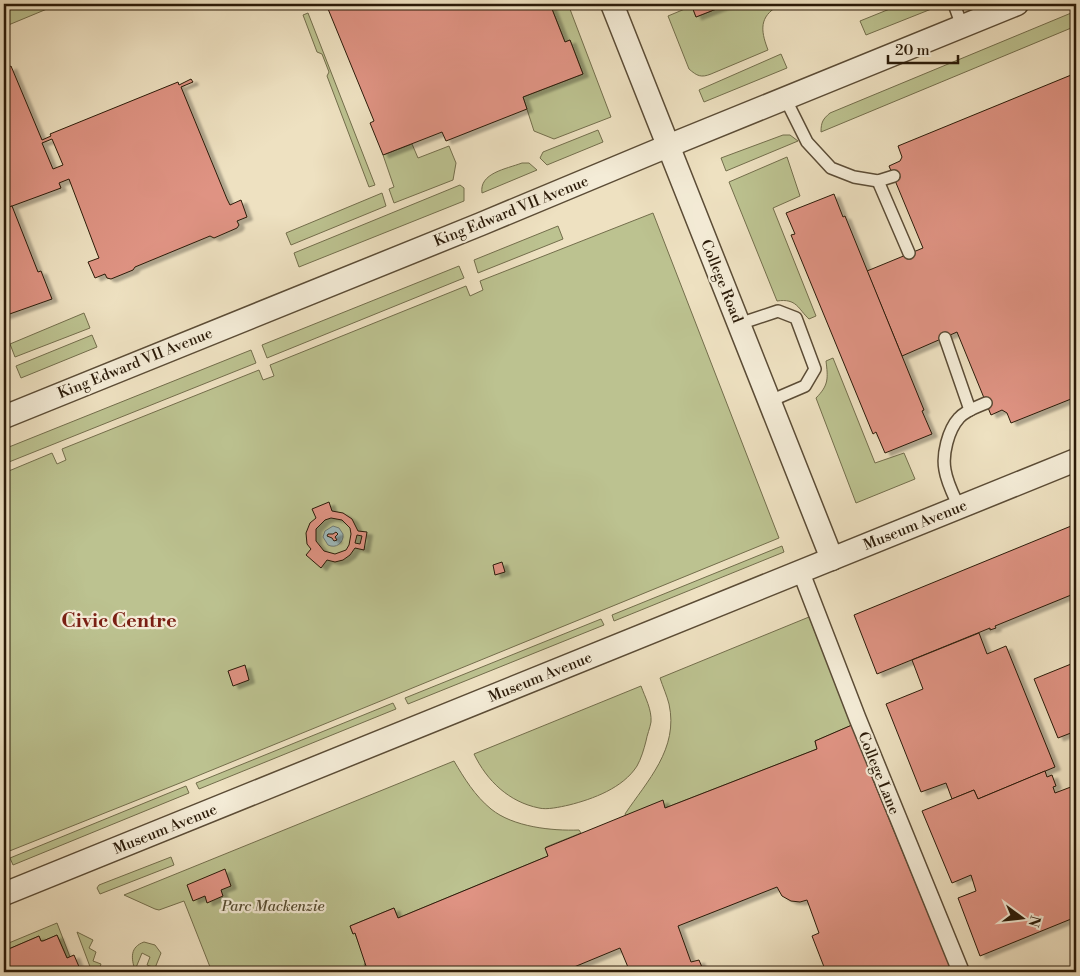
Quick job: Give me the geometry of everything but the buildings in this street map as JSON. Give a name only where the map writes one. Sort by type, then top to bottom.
[{"type":"street","name":"College Road","points":[[612,4],[832,559]]},
{"type":"street","name":"King Edward VII Avenue","points":[[4,417],[472,228],[1017,4]]},
{"type":"street","name":"Museum Avenue","points":[[4,894],[1076,460]]},
{"type":"street","name":"College Lane","points":[[801,572],[857,717],[961,972]]},
{"type":"lane","points":[[954,4],[962,26]]},
{"type":"lane","points":[[786,98],[807,142],[831,168],[854,177],[878,180],[894,176]]},
{"type":"lane","points":[[878,180],[909,254]]},
{"type":"lane","points":[[739,324],[778,311],[796,318],[815,369],[804,386],[770,401]]},
{"type":"lane","points":[[945,338],[970,410]]},
{"type":"lane","points":[[959,508],[945,471],[944,452],[953,426],[960,417],[986,403]]},
{"type":"green space","points":[[4,4],[59,4],[6,26]]},
{"type":"green space","points":[[550,4],[568,4],[611,117],[554,139],[534,131],[523,97],[583,74],[570,40],[565,42]]},
{"type":"green space","points":[[729,4],[773,4],[775,8],[766,17],[763,27],[768,50],[708,75],[697,75],[689,69],[668,16],[692,6],[696,17]]},
{"type":"green space","points":[[902,4],[944,4],[866,35],[860,21]]},
{"type":"green space","points":[[1076,11],[1076,26],[821,132],[823,121],[830,113]]},
{"type":"green space","points":[[308,13],[375,185],[369,187],[327,76],[329,72],[322,54],[317,52],[303,15]]},
{"type":"green space","points":[[781,54],[787,68],[704,102],[699,90]]},
{"type":"green space","points":[[598,130],[603,142],[547,165],[540,158],[543,152]]},
{"type":"green space","points":[[783,135],[790,135],[798,141],[726,171],[721,158]]},
{"type":"green space","points":[[412,144],[418,158],[449,146],[456,163],[453,180],[394,203],[389,189],[394,187],[383,155]]},
{"type":"green space","points":[[787,157],[800,196],[773,208],[816,316],[809,319],[793,303],[777,301],[729,182]]},
{"type":"green space","points":[[522,163],[529,163],[537,170],[482,193],[482,186],[489,176]]},
{"type":"green space","points":[[460,185],[464,188],[464,201],[299,267],[294,253]]},
{"type":"green space","points":[[382,193],[386,206],[291,245],[286,233]]},
{"type":"green space","points":[[653,213],[779,538],[7,852],[4,844],[4,473],[52,453],[57,464],[66,460],[62,449],[259,370],[263,380],[274,376],[270,365],[466,286],[470,296],[483,290],[480,281]]},
{"type":"green space","points":[[558,226],[563,239],[478,273],[474,260]]},
{"type":"green space","points":[[459,266],[464,278],[267,358],[262,345]]},
{"type":"green space","points":[[84,313],[90,328],[15,357],[10,344]]},
{"type":"green space","points":[[92,335],[97,347],[21,378],[16,366]]},
{"type":"green space","points":[[251,350],[256,363],[4,464],[4,449]]},
{"type":"green space","points":[[833,358],[875,463],[904,453],[915,479],[856,503],[816,398],[827,381],[826,361]]},
{"type":"green space","points":[[782,546],[784,552],[614,621],[612,615]]},
{"type":"green space","points":[[809,617],[852,725],[815,741],[817,749],[665,808],[663,801],[626,816],[625,814],[659,764],[669,736],[671,720],[669,704],[660,678]]},
{"type":"green space","points":[[601,619],[604,625],[408,704],[405,698]]},
{"type":"green space","points":[[641,686],[648,704],[651,724],[641,757],[631,774],[607,792],[578,803],[554,808],[542,809],[528,805],[500,789],[485,773],[474,754]]},
{"type":"green space","points":[[393,703],[396,709],[199,789],[196,783]]},
{"type":"green space","name":"Parc Mackenzie","points":[[454,761],[475,793],[485,804],[500,815],[533,827],[579,830],[581,833],[546,847],[548,856],[398,918],[394,908],[350,926],[353,934],[355,933],[368,972],[212,972],[184,901],[159,910],[124,895]]},
{"type":"green space","points":[[186,786],[189,793],[13,865],[10,858]]},
{"type":"green space","points":[[171,857],[174,865],[100,894],[97,888],[99,885]]},
{"type":"green space","points":[[57,923],[70,957],[67,958],[57,935],[43,941],[41,941],[39,936],[4,951],[4,945]]},
{"type":"green space","points":[[77,932],[93,940],[89,948],[96,952],[93,961],[101,964],[98,972],[92,972]]},
{"type":"green space","points":[[144,942],[155,945],[161,953],[155,968],[147,965],[150,957],[142,953],[135,970],[133,953],[139,944]]},
{"type":"water","points":[[333,526],[339,528],[343,534],[341,542],[337,546],[328,545],[323,537],[325,531]]},
{"type":"district","name":"Civic Centre","points":[[119,620]]}]
